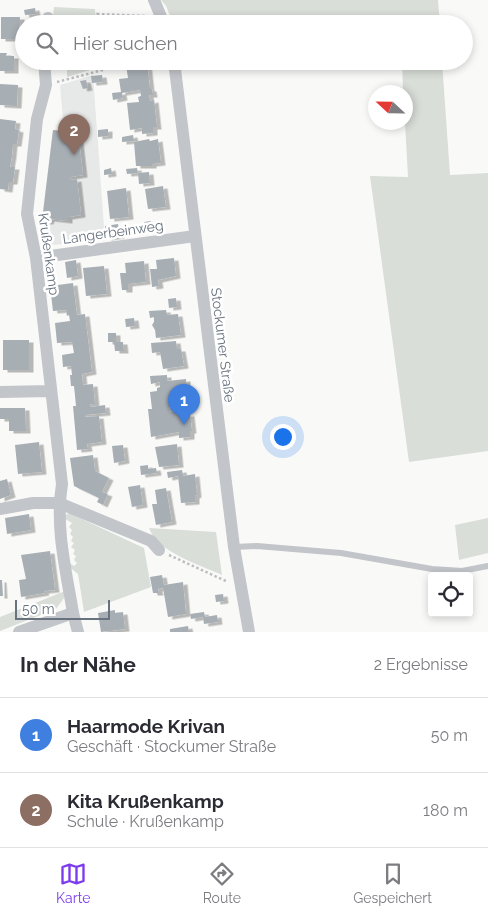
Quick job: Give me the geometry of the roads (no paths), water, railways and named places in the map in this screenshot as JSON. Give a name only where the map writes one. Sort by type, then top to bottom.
[{"type":"street","points":[[154,0],[161,15]]},
{"type":"street","name":"Krußenkamp","points":[[45,70],[46,85],[37,118],[27,214],[36,258],[62,484],[58,522],[72,614],[78,632]]},
{"type":"street","name":"Stockumer Straße","points":[[175,70],[234,547],[249,632]]},
{"type":"street","name":"Langerbeinweg","points":[[36,258],[195,236]]},
{"type":"street","points":[[0,392],[50,391]]},
{"type":"street","points":[[0,509],[34,503],[59,503],[152,541],[159,550]]},
{"type":"street","points":[[19,632],[72,614]]},
{"type":"lane","points":[[234,547],[257,546],[341,553],[432,569],[462,571],[488,566]]},
{"type":"place","name":"Kita Krußenkamp","points":[[74,155]]},
{"type":"place","name":"Haarmode Krivan","points":[[184,425]]}]
